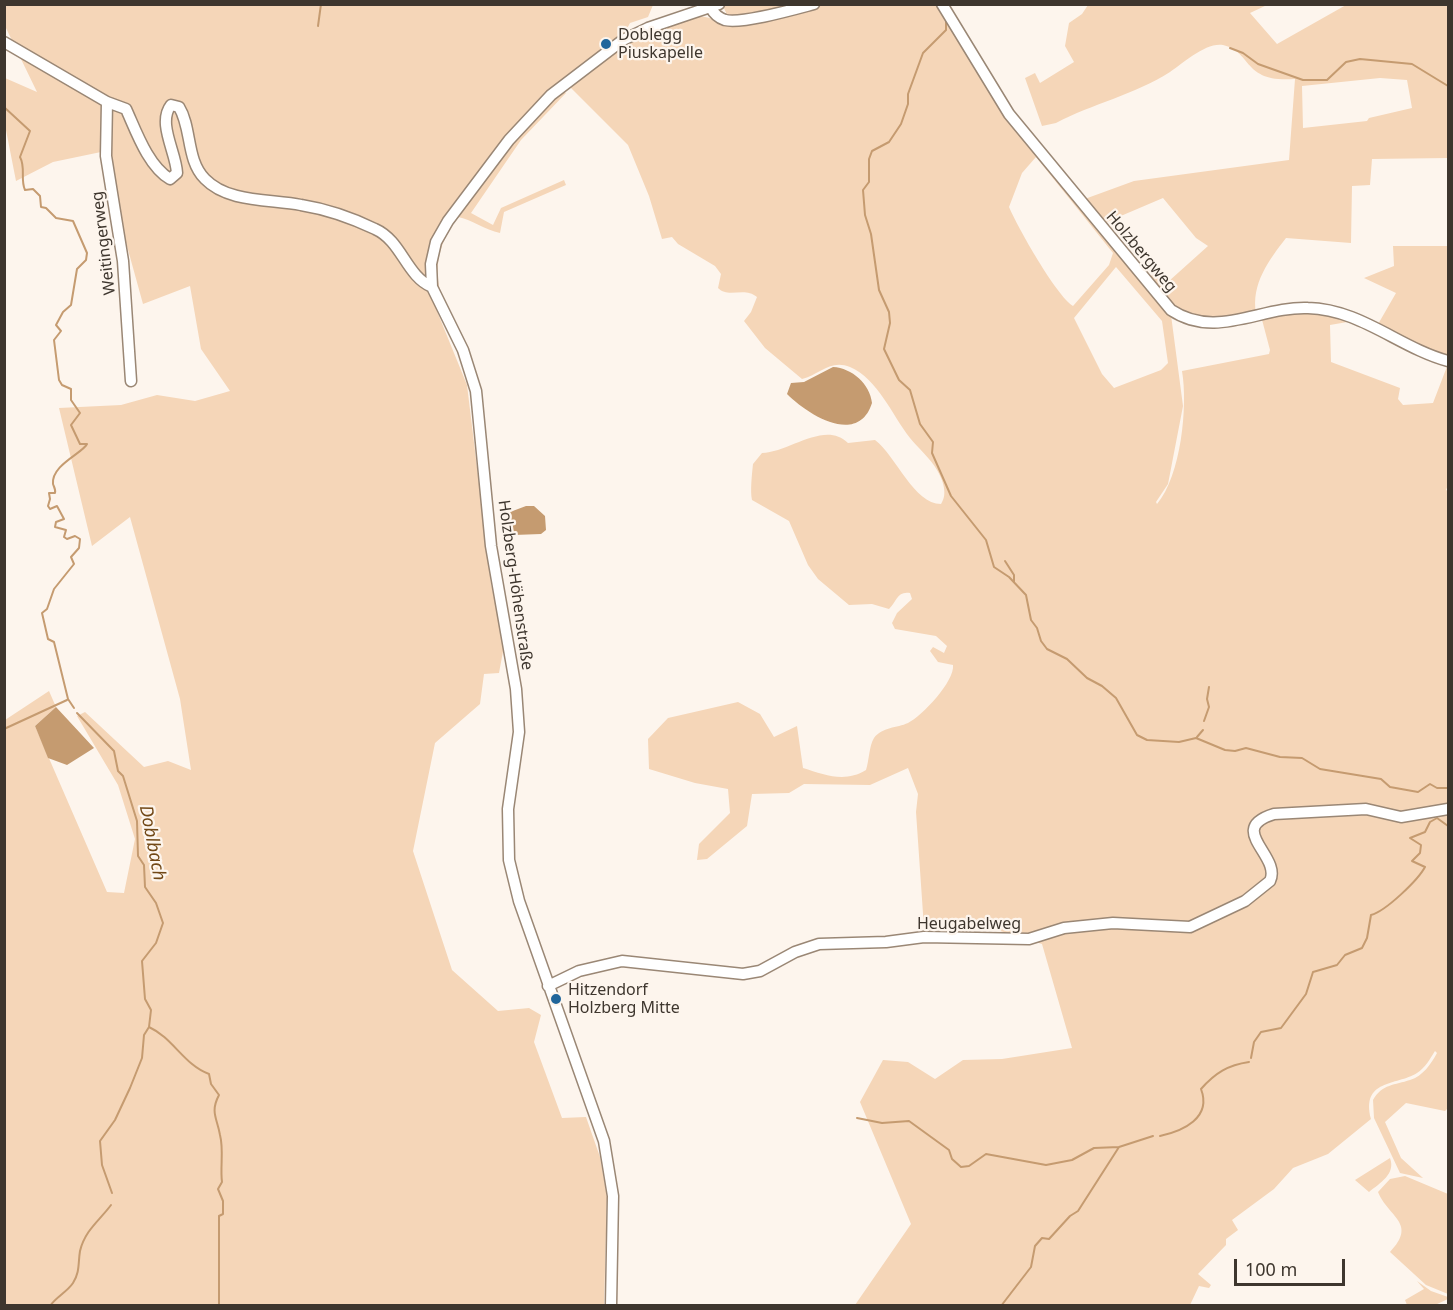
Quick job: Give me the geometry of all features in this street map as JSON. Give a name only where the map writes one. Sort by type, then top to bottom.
[{"type":"street","points":[[715,6],[720,17],[730,20],[814,4]]},
{"type":"street","name":"Holzbergweg","points":[[942,4],[1009,114],[1157,296],[1171,310],[1194,321],[1217,324],[1289,308],[1323,309],[1362,321],[1449,361]]},
{"type":"street","name":"Holzberg-Höhenstraße","points":[[611,1305],[613,1207],[604,1141],[519,902],[509,860],[508,819],[518,744],[518,717],[491,546],[476,391],[463,350],[432,287],[433,252],[442,229],[509,140],[541,105],[615,44],[648,28],[715,6]]},
{"type":"street","points":[[4,42],[107,102],[126,109],[137,134],[161,174],[170,179],[177,173],[167,130],[166,112],[171,105],[179,107],[183,114],[195,165],[204,179],[220,190],[255,199],[303,205],[344,216],[378,230],[390,238],[416,276],[432,287]]},
{"type":"street","name":"Weitingerweg","points":[[107,102],[106,156],[123,261],[131,381]]},
{"type":"street","name":"Heugabelweg","points":[[548,986],[579,971],[622,961],[743,974],[760,971],[795,952],[819,944],[886,942],[924,937],[1029,939],[1064,928],[1113,923],[1190,927],[1245,901],[1270,882],[1272,868],[1255,838],[1254,829],[1261,819],[1274,814],[1366,809],[1401,817],[1448,809]]},
{"type":"shaded area","points":[[5,4],[653,5],[648,17],[630,23],[622,38],[549,93],[459,201],[427,276],[414,279],[430,294],[467,385],[491,583],[504,646],[499,673],[484,674],[480,704],[435,743],[413,851],[452,970],[498,1011],[529,1008],[541,1015],[534,1042],[562,1118],[586,1117],[600,1157],[607,1197],[604,1305],[5,1305],[5,720],[49,691],[56,707],[35,726],[107,892],[124,893],[135,839],[118,785],[77,716],[85,712],[144,767],[168,761],[191,770],[180,699],[130,517],[92,546],[59,408],[121,405],[157,395],[195,401],[230,391],[201,349],[190,286],[143,304],[101,152],[53,162],[16,181],[5,125],[5,78],[37,92],[5,26]]},
{"type":"shaded area","points":[[726,4],[804,5],[779,11],[728,17],[723,6]]},
{"type":"shaded area","points":[[823,5],[938,5],[983,79],[1171,315],[1183,406],[1168,484],[1156,502],[1157,504],[1165,492],[1172,476],[1181,440],[1184,403],[1182,371],[1269,354],[1270,350],[1261,316],[1301,310],[1353,321],[1330,325],[1331,362],[1400,388],[1398,399],[1403,405],[1433,403],[1448,364],[1448,485],[1446,490],[1448,491],[1448,1108],[1445,1111],[1406,1103],[1385,1122],[1401,1158],[1423,1178],[1400,1173],[1374,1118],[1373,1100],[1385,1088],[1419,1076],[1432,1061],[1437,1053],[1435,1051],[1417,1073],[1376,1090],[1369,1106],[1371,1119],[1328,1154],[1293,1168],[1274,1189],[1232,1220],[1238,1230],[1226,1239],[1226,1245],[1198,1274],[1211,1285],[1209,1288],[1199,1286],[1190,1305],[855,1305],[911,1224],[860,1102],[883,1060],[908,1062],[935,1079],[963,1060],[1002,1059],[1072,1048],[1042,944],[981,925],[924,928],[916,812],[918,794],[908,768],[870,785],[804,784],[789,793],[752,794],[747,826],[707,859],[697,860],[699,844],[730,813],[728,789],[695,783],[649,769],[648,739],[668,718],[738,702],[760,714],[774,737],[797,726],[803,768],[843,777],[858,774],[866,770],[871,745],[877,734],[914,719],[943,689],[952,672],[953,665],[938,662],[930,651],[933,647],[944,653],[947,646],[936,636],[895,629],[892,623],[897,613],[912,599],[910,593],[900,595],[889,609],[872,604],[849,605],[818,579],[808,565],[789,521],[752,500],[751,496],[753,464],[762,453],[818,436],[839,437],[848,443],[875,440],[922,496],[931,502],[941,504],[944,487],[934,466],[910,438],[877,389],[860,373],[850,367],[836,365],[802,379],[765,348],[744,321],[751,312],[757,297],[747,292],[722,291],[718,288],[721,274],[715,266],[678,244],[672,237],[662,239],[649,196],[628,145],[569,86],[633,37],[696,17],[720,21],[749,20]],"holes":[[[1036,157],[1113,253],[1109,265],[1073,306],[1057,289],[1020,230],[1009,207],[1022,173]],[[1116,267],[1162,321],[1168,363],[1161,370],[1114,388],[1102,374],[1074,318]]]},
{"type":"shaded area","points":[[1088,5],[1267,5],[1250,13],[1277,44],[1346,5],[1448,5],[1448,158],[1372,159],[1370,185],[1352,186],[1351,243],[1286,238],[1259,282],[1255,302],[1256,313],[1223,321],[1176,310],[1147,280],[1157,270],[1169,281],[1208,246],[1196,238],[1163,198],[1102,224],[1082,200],[1134,181],[1289,160],[1295,79],[1266,76],[1257,72],[1233,49],[1216,45],[1202,50],[1143,87],[1056,123],[1042,126],[1025,78],[1035,73],[1040,83],[1074,62],[1065,46],[1069,23],[1082,14]],"holes":[[[1380,78],[1407,80],[1412,108],[1369,118],[1367,121],[1303,128],[1302,86]]]},
{"type":"shaded area","points":[[561,89],[566,93],[521,140],[471,213],[493,225],[501,208],[564,180],[566,185],[504,212],[500,233],[458,217],[446,236],[438,272],[440,290],[445,307],[473,361],[464,349],[439,294],[436,286],[434,260],[451,220],[487,170]]},
{"type":"shaded area","points":[[1393,246],[1448,246],[1448,358],[1377,326],[1396,293],[1364,278],[1394,266]]},
{"type":"shaded area","points":[[833,367],[847,370],[859,378],[871,396],[872,403],[865,416],[856,423],[844,425],[819,417],[787,394],[791,383],[804,382]]},
{"type":"shaded area","points":[[526,506],[534,506],[545,516],[546,530],[541,534],[514,535],[510,512]]},
{"type":"shaded area","points":[[56,707],[94,748],[67,765],[48,758],[35,726]]},
{"type":"shaded area","points":[[1390,1158],[1389,1173],[1369,1192],[1355,1180]]},
{"type":"shaded area","points":[[1405,1176],[1448,1194],[1448,1294],[1426,1285],[1390,1252],[1398,1242],[1401,1227],[1378,1192],[1390,1179]]},
{"type":"shaded area","points":[[1417,1281],[1448,1299],[1435,1305],[1407,1305],[1405,1300],[1424,1289]]},
{"type":"waterway","points":[[318,26],[321,4]]},
{"type":"waterway","points":[[946,17],[946,30],[923,53],[908,94],[908,104],[901,124],[889,142],[872,151],[869,159],[869,182],[863,190],[865,215],[871,234],[879,290],[889,312],[890,323],[884,349],[899,380],[910,390],[920,424],[933,442],[932,453],[951,496],[986,540],[994,567],[1009,577],[1026,595],[1031,620],[1037,628],[1041,641],[1047,649],[1067,659],[1087,678],[1102,686],[1116,698],[1137,735],[1147,740],[1179,742],[1196,738],[1225,750],[1235,751],[1246,748],[1280,757],[1302,758],[1320,769],[1381,779],[1390,787],[1418,792],[1430,784],[1437,788],[1448,788]]},
{"type":"waterway","points":[[1230,48],[1243,53],[1258,64],[1303,80],[1327,80],[1346,62],[1360,59],[1412,64],[1448,86]]},
{"type":"waterway","name":"Doblbach","points":[[4,107],[30,131],[20,157],[25,190],[33,189],[40,196],[41,207],[46,208],[56,218],[73,221],[87,253],[86,260],[77,269],[71,305],[63,312],[56,325],[61,331],[54,340],[59,380],[62,385],[71,389],[71,400],[80,413],[71,425],[80,444],[87,444],[57,471],[53,484],[55,493],[49,493],[48,506],[50,509],[57,506],[64,519],[56,522],[55,527],[66,530],[64,537],[67,539],[75,536],[80,539],[79,548],[71,557],[74,564],[54,589],[47,609],[42,613],[48,639],[54,642],[68,699],[74,708]]},
{"type":"waterway","points":[[1005,561],[1014,575],[1014,582]]},
{"type":"waterway","points":[[1204,721],[1209,707],[1207,699],[1209,687]]},
{"type":"waterway","points":[[4,729],[67,700]]},
{"type":"waterway","name":"Doblbach","points":[[77,713],[114,751],[118,771],[123,776],[137,821],[138,856],[144,865],[145,887],[156,903],[163,923],[156,943],[142,961],[145,999],[151,1010],[149,1027],[165,1038],[192,1064],[209,1074],[211,1084],[219,1095],[215,1106],[222,1147],[222,1182],[218,1189],[223,1201],[223,1214],[219,1216],[219,1306]]},
{"type":"waterway","points":[[1197,737],[1203,730]]},
{"type":"waterway","points":[[1251,1058],[1254,1042],[1261,1032],[1281,1028],[1306,994],[1313,972],[1337,965],[1345,955],[1362,948],[1367,938],[1371,915],[1393,901],[1421,873],[1425,867],[1412,861],[1420,853],[1421,845],[1410,838],[1425,832],[1430,822],[1437,818],[1448,826]]},
{"type":"waterway","points":[[112,1193],[102,1165],[100,1141],[115,1120],[130,1088],[142,1058],[144,1035],[149,1027]]},
{"type":"waterway","points":[[1160,1136],[1178,1131],[1193,1122],[1202,1108],[1201,1089],[1211,1078],[1235,1065],[1249,1062]]},
{"type":"waterway","points":[[857,1118],[882,1123],[909,1121],[949,1150],[952,1159],[961,1167],[969,1166],[986,1154],[1046,1165],[1072,1160],[1094,1148],[1119,1147]]},
{"type":"waterway","points":[[1001,1306],[1031,1267],[1035,1246],[1042,1238],[1049,1239],[1070,1216],[1078,1211],[1119,1147],[1153,1136]]},
{"type":"waterway","points":[[50,1306],[73,1283],[78,1271],[80,1251],[85,1237],[111,1205]]},
{"type":"place","name":"Doblegg Piuskapelle","points":[[606,44]]},
{"type":"place","name":"Hitzendorf Holzberg Mitte","points":[[556,999]]}]
